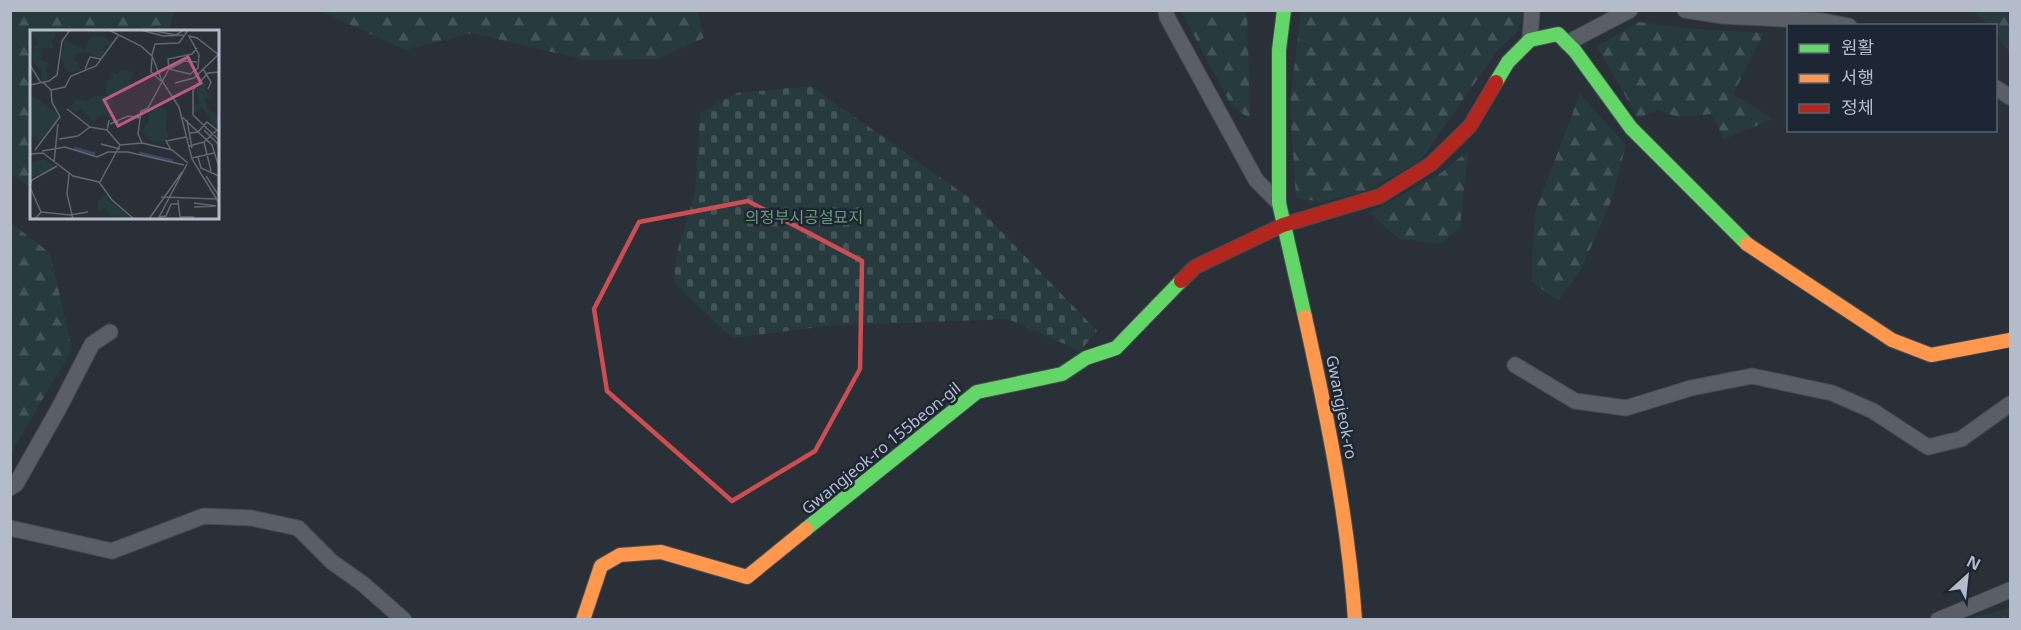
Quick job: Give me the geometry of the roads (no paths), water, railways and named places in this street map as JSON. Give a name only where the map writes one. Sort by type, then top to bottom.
[{"type":"street","points":[[1166,10],[1167,17],[1256,180],[1279,203]]},
{"type":"street","name":"Gwangjeok-ro","points":[[1284,10],[1278,73],[1279,203],[1315,362],[1342,507],[1351,564],[1355,620]]},
{"type":"street","points":[[1530,40],[1532,10]]},
{"type":"street","points":[[1567,43],[1630,10]]},
{"type":"street","points":[[1685,10],[1723,16],[1823,21],[1839,24]]},
{"type":"street","points":[[1283,225],[1380,196],[1431,164],[1470,126],[1508,62],[1530,40],[1558,34],[1575,51],[1631,128],[1747,244],[1892,340],[1931,355],[2010,340]]},
{"type":"street","name":"Gwangjeok-ro 155beon-gil","points":[[583,620],[602,566],[620,555],[661,552],[747,578],[977,392],[1062,374],[1086,358],[1116,348],[1195,267],[1283,225]]},
{"type":"street","points":[[10,488],[15,484],[59,408],[92,344],[110,332]]},
{"type":"street","points":[[1515,365],[1575,401],[1626,408],[1691,388],[1752,376],[1832,393],[1873,411],[1928,447],[1961,439],[2010,404]]},
{"type":"street","points":[[10,528],[112,551],[204,516],[250,518],[298,528],[332,562],[363,584],[404,620]]},
{"type":"street","points":[[1938,620],[2010,590]]},
{"type":"park label","name":"의정부시공설묘지","points":[[804,217]]}]
